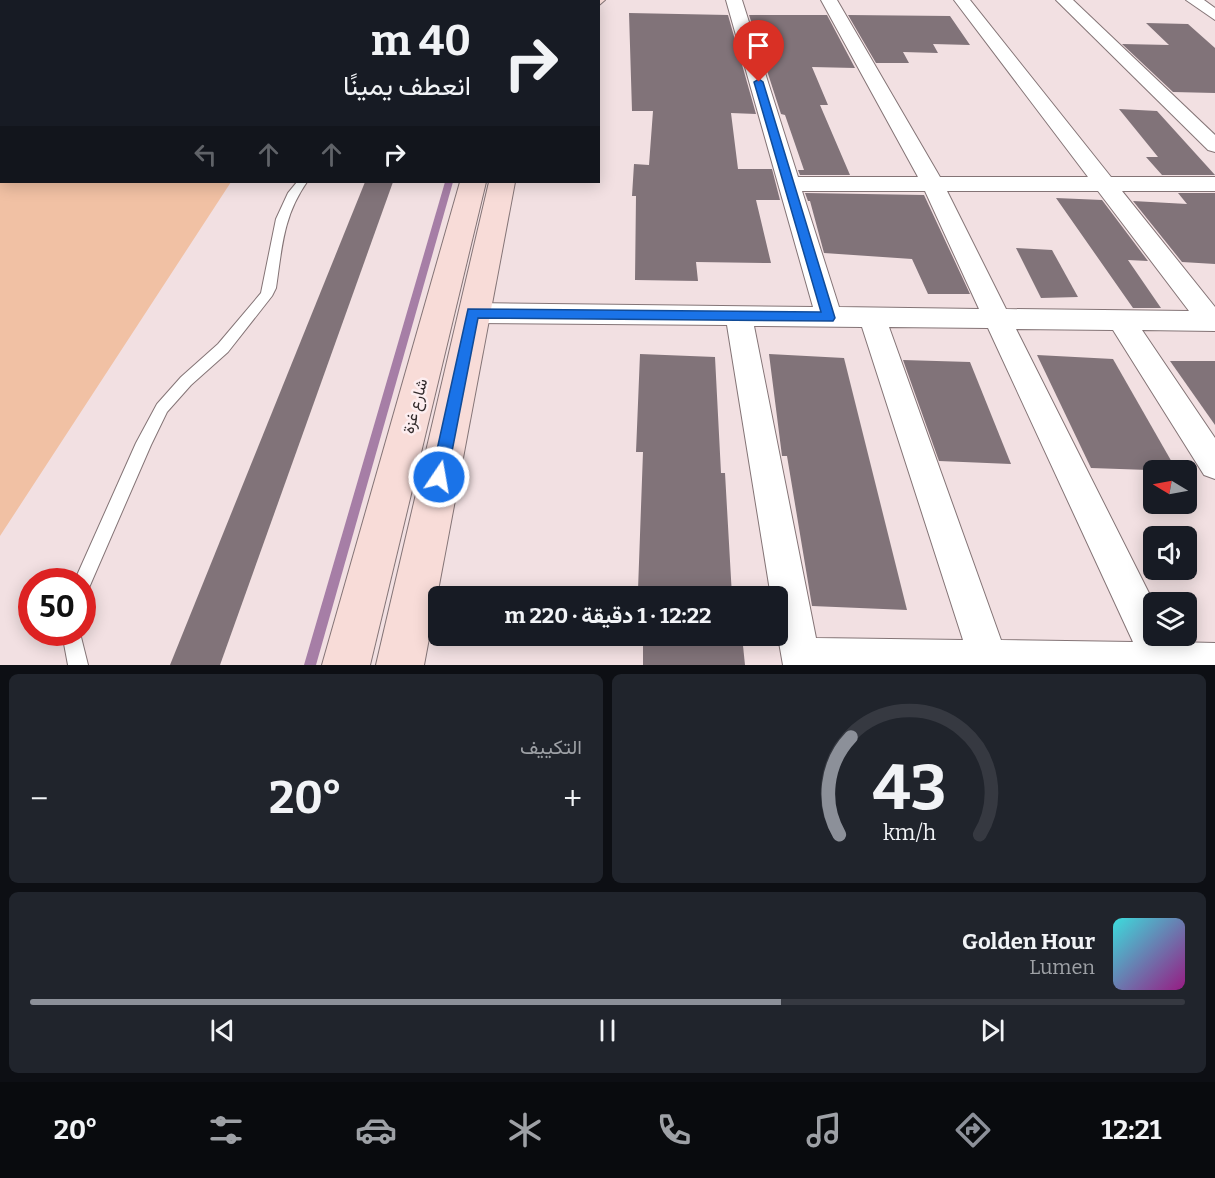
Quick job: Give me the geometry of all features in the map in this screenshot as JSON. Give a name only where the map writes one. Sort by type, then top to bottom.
[{"type":"main road","name":"شارع غزة","points":[[346,665],[473,183]]},
{"type":"main road","points":[[400,665],[472,313],[502,183]]},
{"type":"street","points":[[734,0],[829,318]]},
{"type":"street","points":[[829,0],[932,183],[1163,664]]},
{"type":"street","points":[[962,0],[1213,321]]},
{"type":"street","points":[[1064,0],[1206,129],[1215,146]]},
{"type":"street","points":[[1194,0],[1215,15]]},
{"type":"street","points":[[789,184],[1215,184]]},
{"type":"street","points":[[472,313],[1213,321]]},
{"type":"street","points":[[739,316],[802,661],[1163,664],[1215,662]]},
{"type":"street","points":[[872,318],[989,662]]},
{"type":"street","points":[[1121,320],[1215,465]]},
{"type":"lane","points":[[89,568],[144,442],[162,408],[186,381],[223,348],[266,296],[270,288],[281,219],[291,195],[301,183]]},
{"type":"lane","points":[[74,646],[78,665]]},
{"type":"shaded area","points":[[0,183],[230,183],[0,536]]},
{"type":"building","points":[[629,13],[728,15],[756,114],[731,113],[738,169],[772,169],[780,200],[756,200],[771,263],[696,262],[698,281],[635,280],[636,196],[632,196],[634,164],[649,165],[653,111],[632,111]]},
{"type":"building","points":[[749,15],[827,15],[855,68],[812,67],[828,105],[820,105],[850,175],[800,175],[798,170],[804,170],[785,115],[781,114]]},
{"type":"building","points":[[848,15],[950,16],[970,45],[933,44],[938,53],[903,52],[909,63],[876,63]]},
{"type":"building","points":[[1146,23],[1188,24],[1215,48],[1215,93],[1173,92],[1122,44],[1169,45]]},
{"type":"building","points":[[1119,109],[1157,111],[1215,175],[1162,175],[1146,157],[1158,157]]},
{"type":"building","points":[[365,183],[393,183],[220,665],[170,665]]},
{"type":"building","points":[[805,193],[924,195],[970,294],[928,294],[912,259],[824,253],[810,201]]},
{"type":"building","points":[[1178,193],[1215,193],[1215,264],[1182,262],[1133,201],[1187,204]]},
{"type":"building","points":[[1056,198],[1102,200],[1148,261],[1128,260],[1161,308],[1133,308]]},
{"type":"building","points":[[1016,248],[1052,250],[1078,297],[1041,298]]},
{"type":"building","points":[[640,354],[715,357],[721,473],[725,473],[731,586],[638,586],[643,452],[636,452]]},
{"type":"building","points":[[769,354],[844,358],[907,610],[812,606],[787,456],[782,456]]},
{"type":"building","points":[[1037,355],[1113,359],[1171,460],[1143,460],[1143,470],[1091,468]]},
{"type":"building","points":[[903,360],[970,362],[1011,464],[939,461]]},
{"type":"building","points":[[1170,361],[1215,361],[1215,425]]},
{"type":"building","points":[[643,646],[743,646],[745,665],[643,665]]},
{"type":"waterway","points":[[310,665],[449,183]]},
{"type":"route","points":[[439,477],[472,313],[829,318],[759,82]]}]
